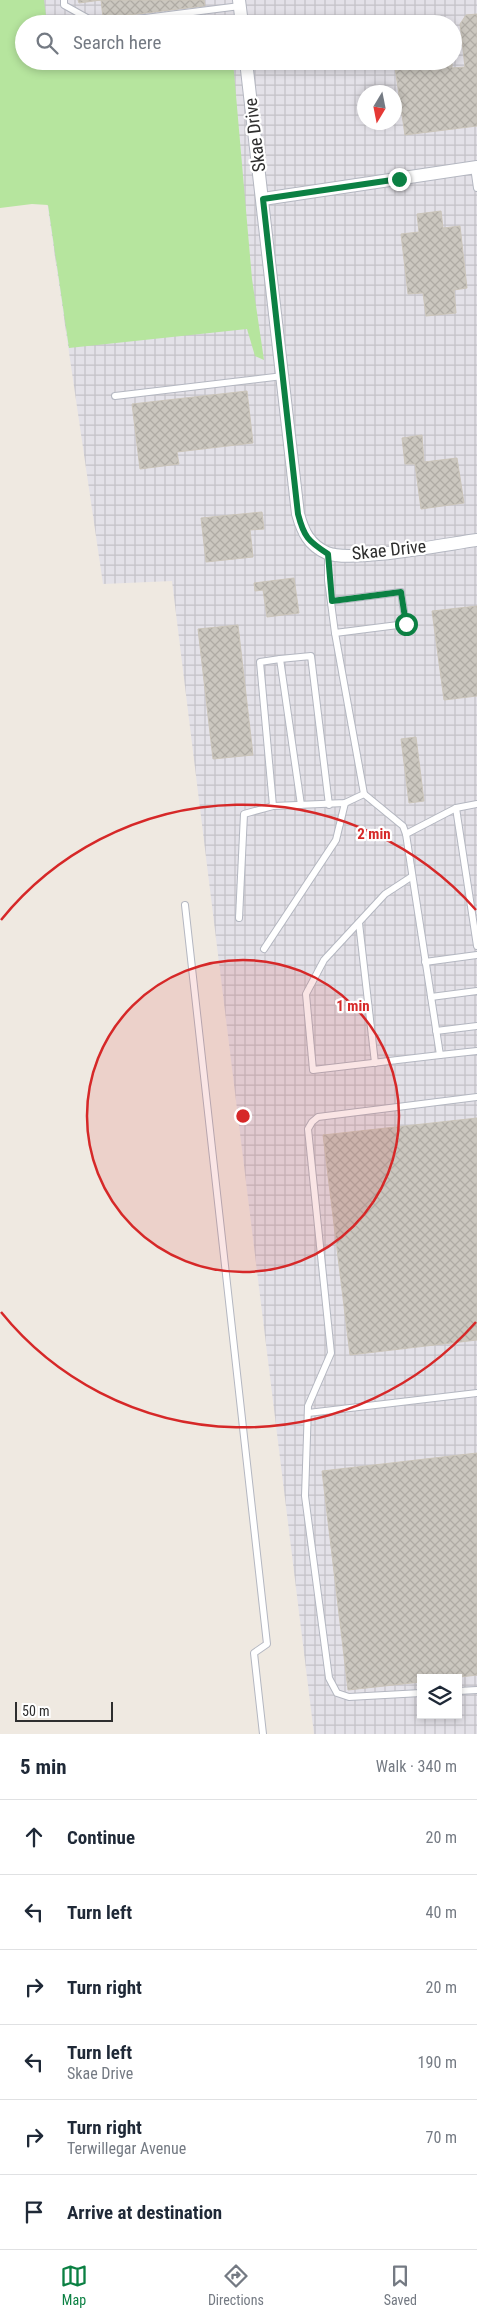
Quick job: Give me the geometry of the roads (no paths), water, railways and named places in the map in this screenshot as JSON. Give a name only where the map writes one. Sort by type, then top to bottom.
[{"type":"street","name":"Skae Drive","points":[[247,70],[298,514],[302,529],[309,541],[328,554],[358,556],[477,540]]},
{"type":"street","points":[[263,199],[476,167]]},
{"type":"lane","points":[[64,0],[64,6],[81,15]]},
{"type":"lane","points":[[158,15],[239,3]]},
{"type":"lane","points":[[476,167],[477,188]]},
{"type":"lane","points":[[115,396],[283,376]]},
{"type":"lane","points":[[328,554],[335,633],[364,794],[403,826],[406,834],[411,877],[440,1055]]},
{"type":"lane","points":[[332,601],[401,592],[406,624],[335,633]]},
{"type":"lane","points":[[273,806],[260,662],[311,656],[329,805]]},
{"type":"lane","points":[[280,659],[301,805]]},
{"type":"lane","points":[[239,918],[244,814],[273,806],[345,804],[364,794]]},
{"type":"lane","points":[[264,949],[336,840],[345,804]]},
{"type":"lane","points":[[406,834],[456,808],[477,804]]},
{"type":"lane","points":[[456,808],[477,946]]},
{"type":"lane","points":[[411,877],[385,894],[324,960],[306,994],[313,1070],[477,1051]]},
{"type":"lane","points":[[184,905],[267,1644],[254,1652],[264,1734]]},
{"type":"lane","points":[[358,923],[375,1063]]},
{"type":"lane","points":[[425,962],[477,955]]},
{"type":"lane","points":[[431,997],[477,991]]},
{"type":"lane","points":[[436,1031],[477,1026]]},
{"type":"lane","points":[[417,1693],[350,1697],[337,1693],[329,1678],[305,1496],[308,1406],[331,1353],[308,1129],[318,1116],[477,1097]]},
{"type":"lane","points":[[308,1413],[477,1393]]},
{"type":"lane","points":[[462,1691],[477,1690]]}]
